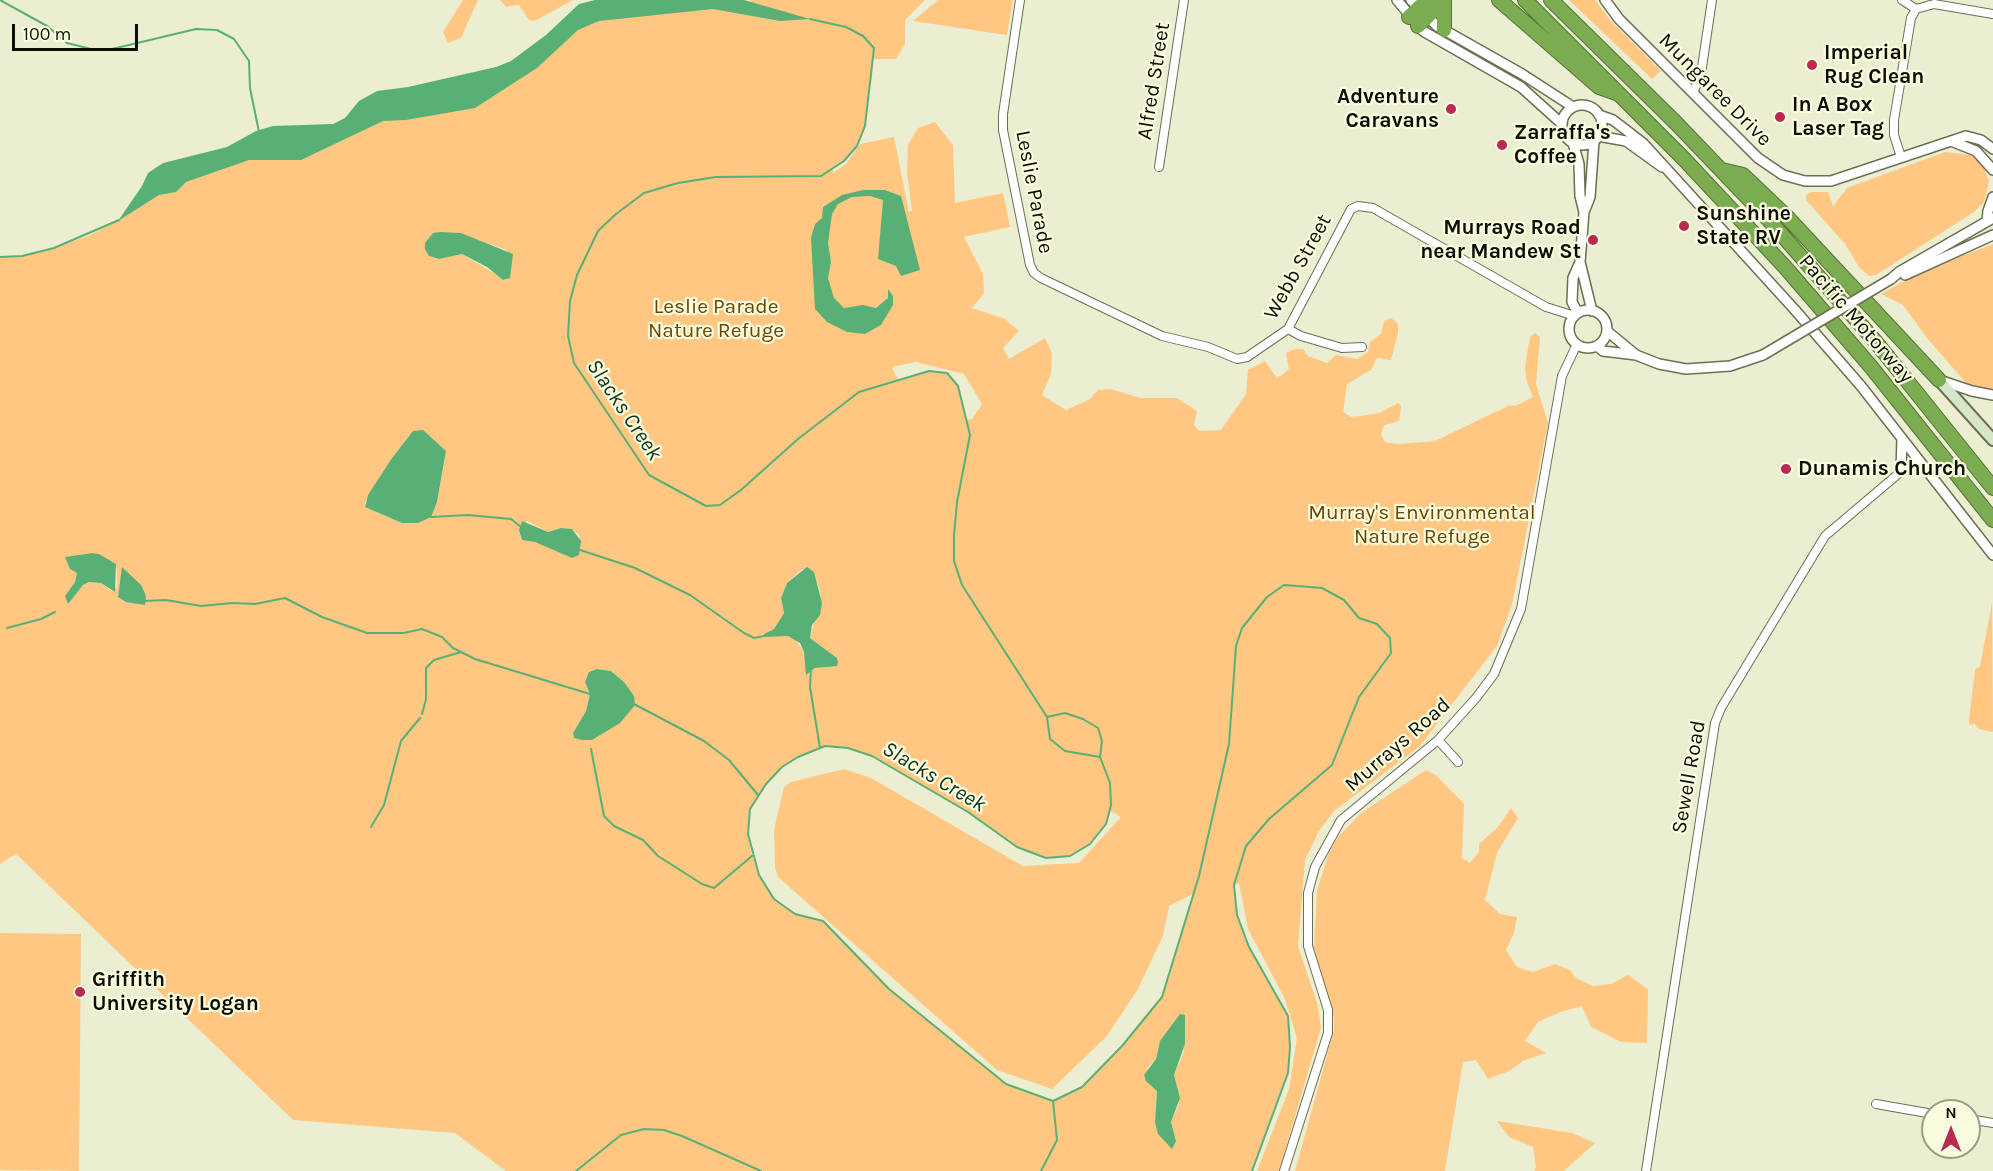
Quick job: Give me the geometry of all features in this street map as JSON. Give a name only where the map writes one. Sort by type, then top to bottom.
[{"type":"highway","points":[[1418,12],[1444,0],[1444,30]]},
{"type":"highway","points":[[1499,0],[1599,87],[1621,95]]},
{"type":"highway","name":"Pacific Motorway","points":[[1525,0],[1621,95],[1785,267],[1912,417],[1993,520]]},
{"type":"highway","name":"Pacific Motorway","points":[[1551,0],[1722,171],[1875,341],[1993,488]]},
{"type":"highway","points":[[1722,171],[1743,175],[1787,217],[1939,380]]},
{"type":"main road","points":[[1939,380],[1993,440]]},
{"type":"street","name":"Leslie Parade","points":[[1020,0],[1003,114],[1003,130],[1034,273],[1150,331],[1208,347]]},
{"type":"street","name":"Alfred Street","points":[[1159,167],[1184,0]]},
{"type":"street","points":[[1397,0],[1573,107]]},
{"type":"street","name":"Mungaree Drive","points":[[1605,0],[1619,19],[1762,162],[1788,177],[1810,182],[1831,181],[1951,141],[1973,137],[1993,149]]},
{"type":"street","points":[[1693,93],[1701,74],[1712,0]]},
{"type":"street","points":[[1902,0],[1916,9]]},
{"type":"street","points":[[1901,157],[1894,135],[1894,120],[1911,18],[1916,9],[1934,4],[1993,14]]},
{"type":"street","points":[[1418,12],[1521,87],[1562,124]]},
{"type":"street","points":[[1584,212],[1580,196],[1580,164],[1573,143],[1565,135],[1562,124],[1565,114],[1573,107],[1585,105],[1599,116],[1613,120],[1637,137],[1827,345],[1993,555]]},
{"type":"street","points":[[1592,311],[1577,314],[1569,327],[1572,340],[1587,348],[1597,346],[1606,337],[1607,331],[1605,320],[1592,311],[1580,262],[1584,212],[1590,197],[1596,138],[1602,126],[1599,116]]},
{"type":"street","points":[[1573,143],[1584,145],[1596,138],[1626,141],[1664,169]]},
{"type":"street","points":[[1951,141],[1976,151],[1993,170]]},
{"type":"street","points":[[1891,279],[1899,272],[1990,220],[1988,211],[1993,197]]},
{"type":"street","name":"Webb Street","points":[[1208,347],[1237,359],[1246,357],[1288,329],[1351,209],[1358,206],[1373,208],[1545,307],[1577,314]]},
{"type":"street","points":[[1597,346],[1604,351],[1636,355],[1669,366],[1703,369],[1730,366],[1763,355],[1891,279],[1965,250],[1993,235]]},
{"type":"street","points":[[1577,314],[1572,302],[1572,291],[1573,278],[1580,262]]},
{"type":"street","points":[[1288,329],[1301,336],[1342,348],[1362,347]]},
{"type":"street","points":[[1607,331],[1636,355]]},
{"type":"street","name":"Murrays Road","points":[[1284,1171],[1328,1033],[1328,1010],[1308,946],[1308,893],[1315,867],[1341,820],[1438,740],[1476,698],[1494,674],[1521,609],[1562,376],[1577,344]]},
{"type":"street","points":[[1939,380],[1971,391],[1993,395]]},
{"type":"street","points":[[1901,471],[1902,438]]},
{"type":"street","name":"Sewell Road","points":[[1646,1171],[1715,723],[1721,708],[1819,544],[1830,530],[1917,458]]},
{"type":"street","points":[[1438,740],[1458,762]]},
{"type":"street","points":[[1876,1104],[1921,1111]]},
{"type":"green space","points":[[463,0],[478,0],[461,38],[448,43],[443,32]]},
{"type":"green space","points":[[500,0],[573,0],[535,21],[529,20],[519,5],[506,7]]},
{"type":"green space","points":[[655,0],[679,0],[735,7],[752,0],[925,0],[905,20],[905,44],[896,59],[873,59],[865,126],[857,146],[844,161],[833,168],[833,173],[846,164],[860,144],[894,137],[909,212],[912,211],[907,173],[908,145],[918,128],[935,122],[953,145],[955,203],[1003,193],[1010,227],[964,237],[983,274],[984,293],[972,308],[1005,319],[1019,331],[1003,348],[1009,359],[1045,338],[1052,353],[1051,374],[1042,395],[1066,410],[1090,399],[1098,390],[1110,389],[1141,398],[1177,398],[1197,411],[1194,425],[1199,431],[1221,430],[1246,394],[1248,370],[1265,361],[1276,377],[1281,376],[1289,369],[1286,353],[1294,349],[1303,349],[1308,356],[1327,363],[1336,355],[1357,359],[1368,352],[1370,342],[1381,334],[1384,321],[1391,318],[1398,324],[1398,333],[1391,360],[1377,358],[1371,370],[1347,384],[1343,412],[1351,417],[1361,416],[1379,413],[1398,403],[1401,406],[1399,421],[1384,425],[1381,434],[1385,442],[1398,444],[1435,441],[1510,405],[1515,406],[1533,397],[1526,379],[1525,366],[1530,337],[1535,333],[1540,337],[1536,384],[1548,423],[1512,605],[1497,646],[1420,746],[1334,811],[1319,831],[1305,860],[1298,946],[1318,1006],[1321,1028],[1279,1171],[1257,1171],[1289,1089],[1297,1038],[1285,999],[1248,929],[1239,883],[1234,885],[1237,915],[1249,947],[1288,1016],[1290,1047],[1288,1073],[1252,1171],[506,1171],[455,1133],[293,1120],[16,854],[0,864],[0,257],[22,256],[88,236],[118,221],[158,182],[490,82],[569,25]],"holes":[[[453,232],[507,250],[507,281],[462,254],[439,259],[429,256],[429,253]],[[916,362],[964,374],[982,404],[972,419],[966,420],[958,386],[947,373],[929,371],[899,381],[892,367]],[[413,431],[445,459],[437,502],[402,523],[365,507],[365,503],[392,458]],[[527,521],[548,532],[561,528],[572,529],[580,536],[572,558],[535,541],[522,540],[519,530]],[[99,554],[117,569],[117,587],[112,591],[101,583],[89,582],[65,596],[75,582],[77,573],[73,570],[79,555]],[[802,569],[814,572],[821,596],[810,638],[837,658],[810,671],[804,652],[795,639],[788,636],[764,634],[774,629],[784,613],[781,598],[787,583]],[[597,669],[611,671],[624,682],[573,733],[586,711],[590,693],[589,672]],[[825,746],[848,748],[872,756],[968,812],[1017,847],[1046,858],[1070,856],[1090,844],[1106,824],[1110,811],[1121,817],[1079,863],[1023,866],[871,778],[844,769],[791,782],[784,787],[774,830],[775,868],[778,877],[997,1070],[1052,1089],[1107,1036],[1138,989],[1163,936],[1169,906],[1193,894],[1162,997],[1122,1046],[1082,1087],[1053,1101],[1006,1084],[889,989],[823,921],[795,914],[774,899],[759,875],[748,834],[750,809],[766,784],[782,767],[798,757]],[[1185,1015],[1184,1052],[1174,1075],[1179,1104],[1171,1122],[1176,1141],[1155,1122],[1157,1091],[1147,1068],[1156,1059],[1158,1048]]]},
{"type":"green space","points":[[938,0],[1013,0],[1007,35],[913,21]]},
{"type":"green space","points":[[1569,0],[1595,0],[1610,20],[1661,71],[1652,79]]},
{"type":"green space","points":[[1945,152],[1971,155],[1982,163],[1989,181],[1984,202],[1974,212],[1876,275],[1869,276],[1859,267],[1845,244],[1806,200],[1806,195],[1811,192],[1828,192],[1833,206],[1847,188]]},
{"type":"green space","points":[[1993,244],[1993,389],[1983,389],[1967,384],[1927,338],[1903,305],[1881,294],[1920,272]]},
{"type":"green space","points":[[1992,603],[1992,732],[1979,729],[1975,724],[1969,725],[1969,719],[1975,670],[1980,666]]},
{"type":"green space","points":[[1426,770],[1436,775],[1464,804],[1462,858],[1470,863],[1479,852],[1479,844],[1497,828],[1511,808],[1518,818],[1497,853],[1485,900],[1500,914],[1517,917],[1514,933],[1506,950],[1517,967],[1533,972],[1555,964],[1570,970],[1576,978],[1593,986],[1611,984],[1628,975],[1648,989],[1647,1043],[1621,1042],[1591,1027],[1582,1006],[1560,1012],[1538,1022],[1525,1041],[1546,1053],[1523,1061],[1509,1071],[1488,1079],[1476,1060],[1463,1062],[1445,1171],[1295,1171],[1334,1030],[1334,1017],[1314,949],[1317,891],[1328,855],[1338,837],[1361,813]]},
{"type":"green space","points":[[0,933],[81,934],[79,1171],[0,1170]]},
{"type":"green space","points":[[1497,1121],[1572,1133],[1595,1143],[1564,1171],[1534,1171],[1536,1167],[1533,1147],[1509,1137]]},
{"type":"shaded area","points":[[595,0],[744,0],[810,19],[780,21],[713,9],[599,21],[578,30],[537,68],[475,108],[406,120],[383,121],[301,160],[249,160],[186,182],[176,192],[159,195],[118,221],[142,186],[148,173],[163,163],[227,147],[256,131],[273,126],[333,124],[345,118],[359,101],[377,91],[408,87],[496,67],[511,61],[546,35],[579,4]]},
{"type":"shaded area","points":[[863,190],[885,190],[901,196],[920,270],[901,276],[896,266],[878,259],[883,200],[870,196],[852,197],[838,204],[832,214],[828,243],[831,262],[828,278],[834,298],[844,308],[863,305],[876,308],[888,298],[888,289],[893,296],[893,305],[881,325],[865,334],[847,332],[827,322],[815,309],[811,238],[815,224],[822,218],[823,207],[842,195]]},
{"type":"shaded area","points":[[433,233],[461,233],[513,254],[510,278],[503,280],[487,267],[462,254],[439,259],[429,256],[425,243]]},
{"type":"shaded area","points":[[423,430],[446,451],[437,502],[431,517],[418,523],[402,523],[365,507],[368,495],[392,458],[413,431]]},
{"type":"shaded area","points":[[522,521],[548,532],[561,528],[572,529],[581,541],[579,555],[572,558],[535,542],[522,540],[519,530]]},
{"type":"shaded area","points":[[99,554],[116,564],[115,592],[101,583],[89,582],[83,585],[68,604],[65,596],[75,582],[77,573],[70,569],[65,557]]},
{"type":"shaded area","points":[[122,567],[141,585],[146,596],[145,605],[126,602],[118,597]]},
{"type":"shaded area","points":[[807,567],[814,572],[822,603],[820,615],[812,625],[810,638],[837,658],[838,662],[837,666],[815,668],[806,675],[804,652],[800,643],[788,636],[764,637],[764,634],[774,629],[784,613],[781,598],[787,583]]},
{"type":"shaded area","points":[[597,669],[611,671],[624,682],[634,696],[635,705],[620,723],[592,740],[574,738],[573,733],[586,711],[590,694],[585,682],[589,672]]},
{"type":"shaded area","points":[[1180,1014],[1185,1015],[1185,1044],[1174,1075],[1180,1098],[1171,1122],[1176,1141],[1172,1149],[1158,1134],[1155,1122],[1157,1091],[1146,1081],[1144,1075],[1156,1059],[1160,1041]]},
{"type":"waterway","points":[[0,0],[47,26],[67,43],[91,49],[112,49],[196,29],[217,30],[234,39],[249,61],[250,88],[259,132]]},
{"type":"waterway","name":"Slacks Creek","points":[[810,19],[846,27],[863,36],[874,48],[865,126],[857,146],[844,161],[821,176],[716,177],[678,183],[644,193],[616,214],[598,231],[577,275],[570,301],[568,336],[574,363],[649,475],[706,506],[720,505],[741,490],[798,439],[859,392],[929,371],[947,373],[958,386],[970,435],[957,502],[954,536],[954,561],[962,585],[1047,717],[1050,739],[1065,751],[1100,757],[1110,783],[1111,805],[1106,824],[1090,844],[1070,856],[1046,858],[1017,847],[968,812],[872,756],[848,748],[825,746],[798,757],[782,767],[766,784],[750,809],[748,834],[759,875],[774,899],[795,914],[823,921],[889,989],[1006,1084],[1053,1101],[1082,1087],[1122,1046],[1162,997],[1199,876],[1229,744],[1236,646],[1242,628],[1267,597],[1284,585],[1322,588],[1344,600],[1359,618],[1377,624],[1390,638],[1391,653],[1359,697],[1332,765],[1269,819],[1246,846],[1234,885],[1237,915],[1249,947],[1288,1016],[1290,1047],[1288,1073],[1252,1171]]},
{"type":"waterway","name":"Slacks Creek","points":[[0,257],[22,256],[54,248],[119,220]]},
{"type":"waterway","points":[[431,517],[468,515],[511,519],[521,527]]},
{"type":"waterway","points":[[580,550],[635,568],[690,595],[744,633],[754,638],[764,636]]},
{"type":"waterway","points":[[143,601],[166,600],[201,606],[232,603],[255,604],[285,598],[322,617],[367,633],[404,633],[422,629],[442,637],[453,648],[475,659],[590,694]]},
{"type":"waterway","points":[[7,628],[41,619],[55,612]]},
{"type":"waterway","points":[[422,714],[426,699],[426,668],[434,660],[461,652]]},
{"type":"waterway","points":[[811,668],[810,687],[820,748]]},
{"type":"waterway","points":[[634,704],[704,741],[729,760],[758,795]]},
{"type":"waterway","points":[[1047,717],[1065,713],[1083,719],[1098,728],[1102,741],[1100,757]]},
{"type":"waterway","points":[[371,827],[384,805],[401,741],[420,718]]},
{"type":"waterway","points":[[591,749],[604,816],[614,826],[643,840],[658,856],[702,884],[714,888],[752,856]]},
{"type":"waterway","points":[[1041,1171],[1057,1140],[1053,1101]]},
{"type":"waterway","points":[[576,1171],[621,1135],[644,1129],[664,1130],[682,1136],[761,1171]]},
{"type":"place","name":"Imperial Rug Clean","points":[[1812,65]]},
{"type":"place","name":"Adventure Caravans","points":[[1451,109]]},
{"type":"place","name":"In A Box Laser Tag","points":[[1780,117]]},
{"type":"place","name":"Zarraffa's Coffee","points":[[1502,145]]},
{"type":"place","name":"Sunshine State RV","points":[[1684,226]]},
{"type":"place","name":"Murrays Road near Mandew St","points":[[1593,240]]},
{"type":"place","name":"Dunamis Church","points":[[1786,469]]},
{"type":"place","name":"Griffith University Logan","points":[[80,992]]},
{"type":"park label","name":"Leslie Parade Nature Refuge","points":[[716,319]]},
{"type":"park label","name":"Murray's Environmental Nature Refuge","points":[[1422,525]]}]
